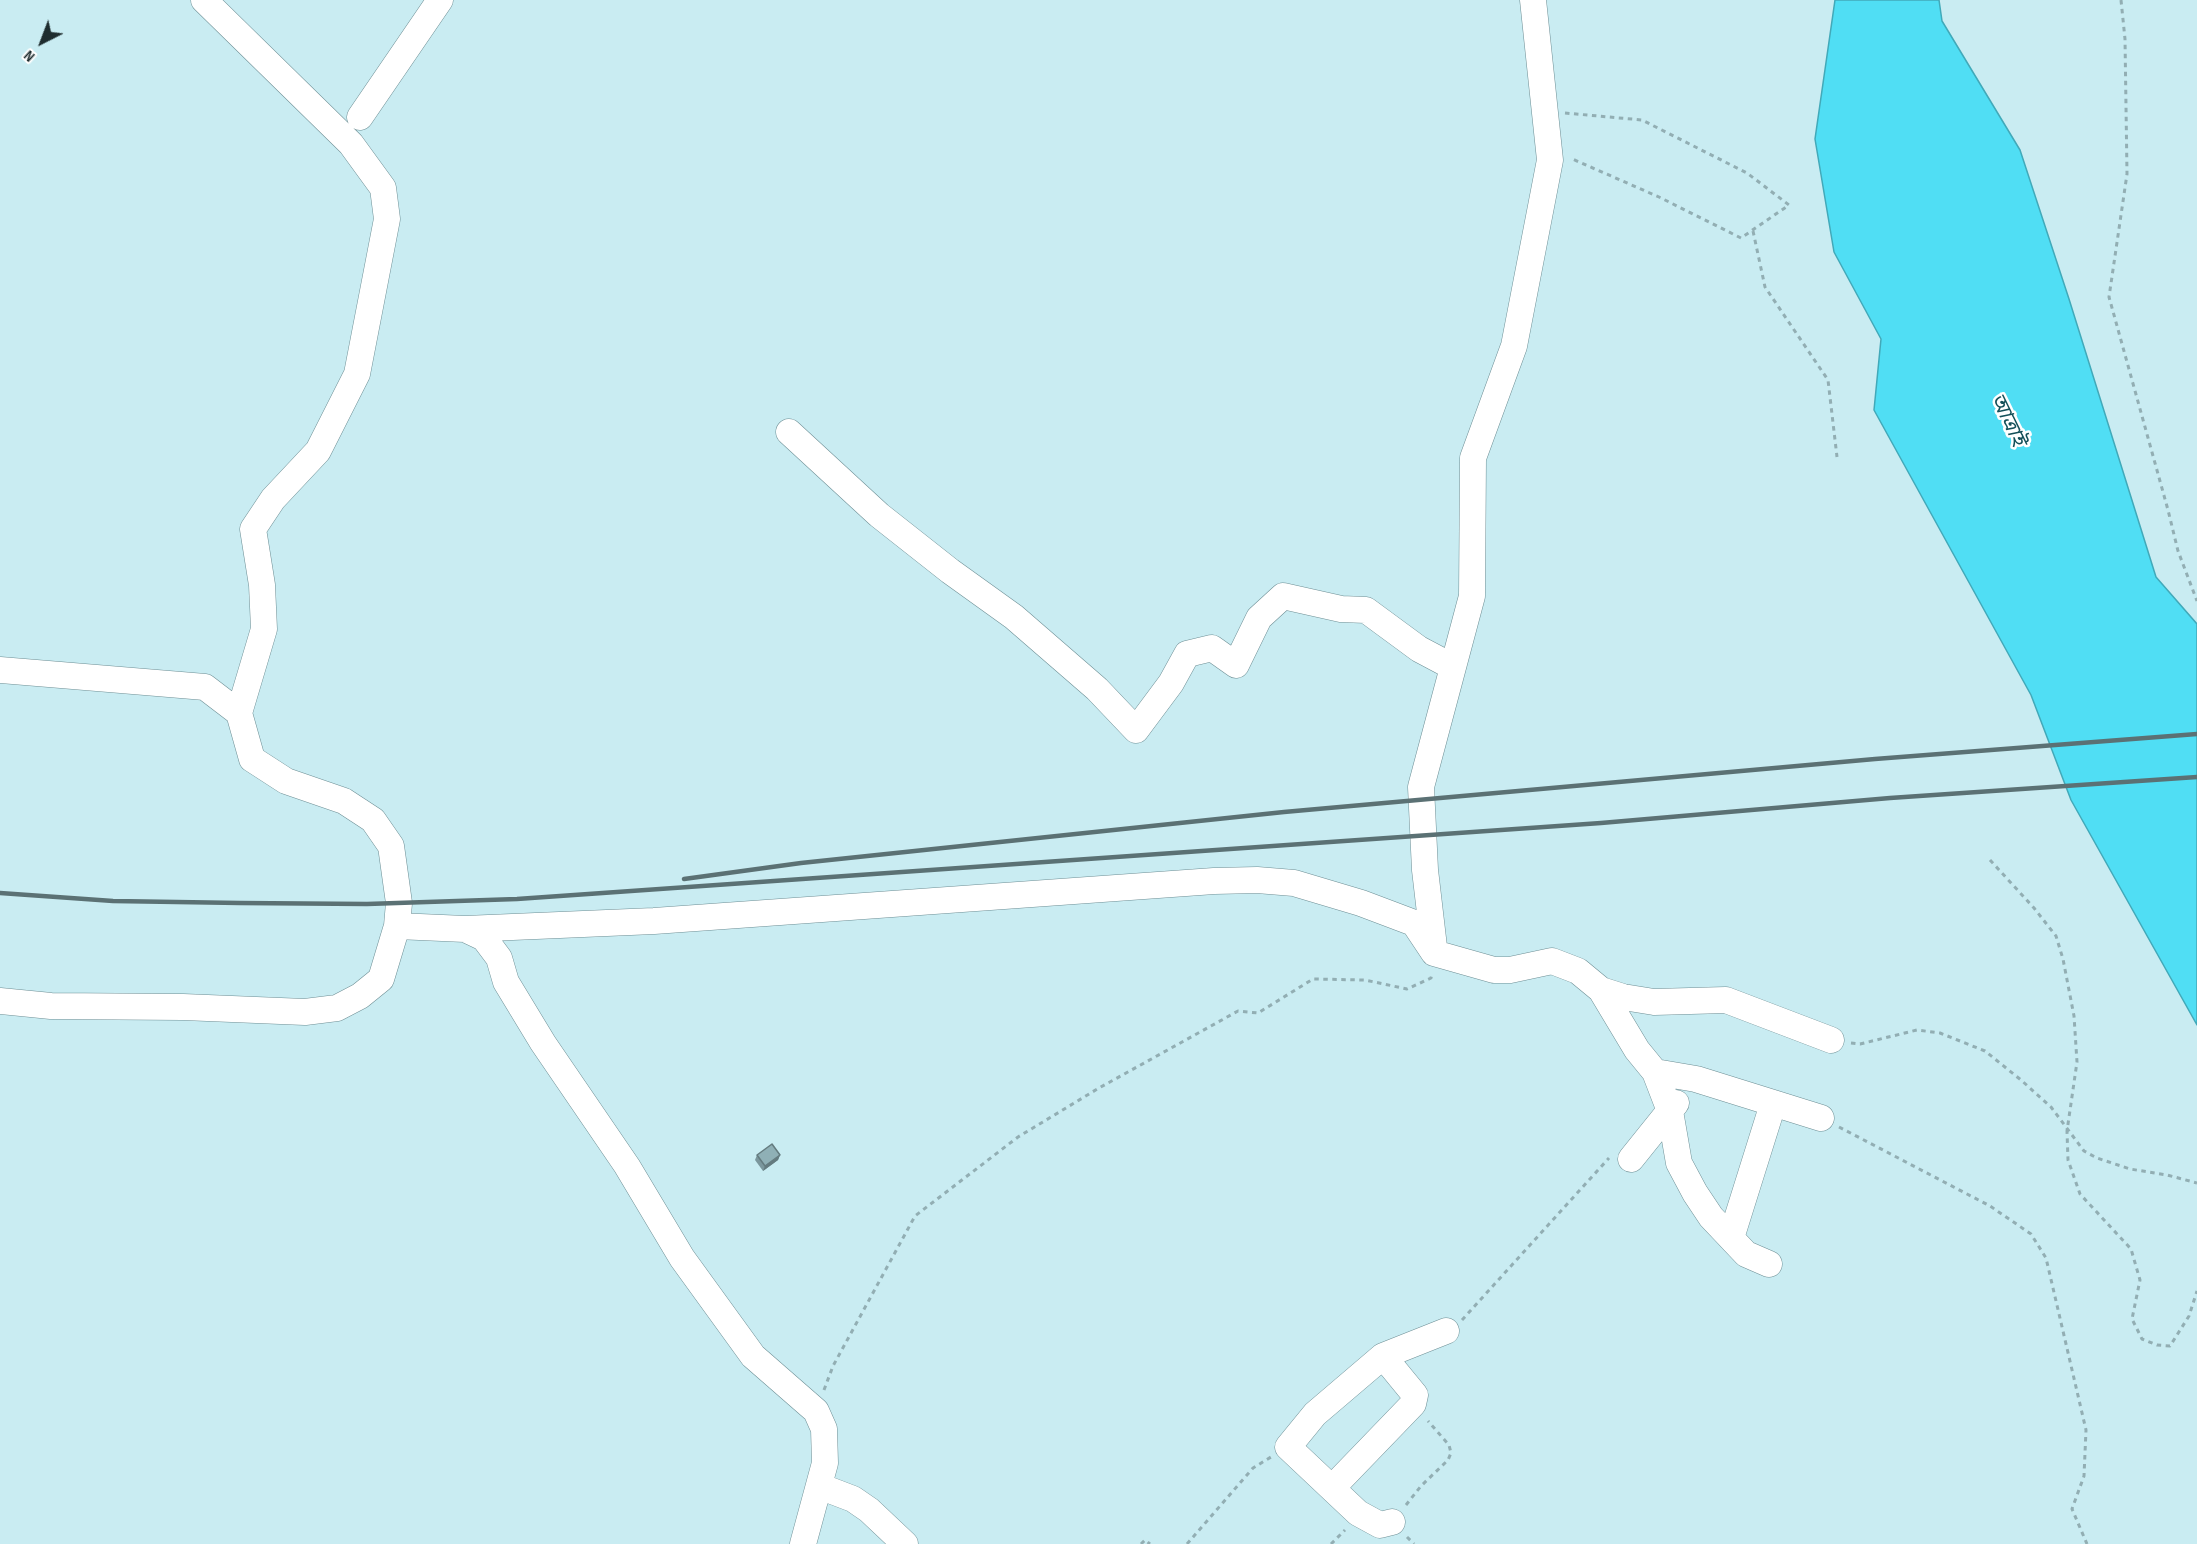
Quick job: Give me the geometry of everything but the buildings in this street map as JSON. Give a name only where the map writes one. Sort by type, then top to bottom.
[{"type":"street","points":[[0,1001],[51,1006],[183,1007],[305,1012],[337,1008],[360,996],[381,979],[397,927],[399,903],[392,846],[373,820],[344,801],[286,781],[252,759],[239,713],[264,628],[262,585],[253,529],[273,499],[318,451],[357,374],[387,219],[383,188],[344,137],[204,0]]},
{"type":"street","points":[[344,137],[440,0]]},
{"type":"street","points":[[1434,953],[1425,870],[1421,787],[1473,596],[1473,458],[1514,346],[1550,160],[1533,0]]},
{"type":"street","points":[[789,432],[879,515],[950,572],[1014,617],[1097,689],[1136,730],[1171,683],[1187,654],[1212,648],[1236,665],[1259,618],[1283,596],[1341,609],[1366,610],[1419,649],[1453,667]]},
{"type":"street","points":[[0,670],[205,687],[239,713]]},
{"type":"street","points":[[397,927],[465,929],[654,921],[1257,880],[1294,883],[1361,903],[1414,923],[1434,953],[1494,970],[1510,970],[1552,961],[1578,971],[1601,990],[1637,1050],[1655,1072],[1670,1111],[1679,1163],[1695,1193],[1711,1217],[1746,1254],[1769,1264]]},
{"type":"street","points":[[465,929],[484,938],[499,958],[506,982],[543,1043],[627,1166],[682,1258],[753,1356],[816,1411],[824,1429],[825,1463],[803,1544]]},
{"type":"street","points":[[1601,990],[1623,997],[1654,1002],[1726,1000],[1832,1040]]},
{"type":"street","points":[[1655,1072],[1696,1079],[1821,1118]]},
{"type":"street","points":[[1631,1159],[1696,1079]]},
{"type":"street","points":[[1731,1238],[1773,1104]]},
{"type":"street","points":[[1392,1522],[1380,1525],[1358,1513],[1288,1447],[1316,1414],[1383,1356],[1446,1331]]},
{"type":"street","points":[[1332,1488],[1413,1404],[1416,1395],[1383,1356]]},
{"type":"street","points":[[819,1486],[853,1499],[885,1524],[905,1544]]},
{"type":"path","points":[[2121,0],[2126,39],[2127,174],[2109,297],[2169,510],[2178,551],[2197,601]]},
{"type":"path","points":[[1546,111],[1642,120],[1747,173],[1789,205],[1741,238],[1659,197],[1549,148]]},
{"type":"path","points":[[1753,230],[1765,287],[1828,380],[1837,457]]},
{"type":"path","points":[[1990,860],[2056,936],[2074,1016],[2077,1062],[2067,1131],[2068,1160],[2080,1194],[2131,1249],[2140,1280],[2132,1318],[2142,1339],[2157,1345],[2170,1346],[2189,1316],[2197,1291]]},
{"type":"path","points":[[816,1411],[833,1366],[915,1216],[1018,1137],[1099,1088],[1238,1011],[1258,1013],[1313,979],[1365,980],[1407,989],[1431,978],[1434,953]]},
{"type":"path","points":[[1832,1040],[1860,1044],[1917,1030],[1940,1033],[1985,1051],[2021,1080],[2051,1107],[2084,1151],[2130,1169],[2197,1183]]},
{"type":"path","points":[[1821,1118],[1990,1206],[2031,1234],[2046,1258],[2086,1430],[2084,1476],[2072,1509],[2087,1544]]},
{"type":"path","points":[[1446,1331],[1459,1323],[1611,1155],[1631,1159]]},
{"type":"path","points":[[1392,1522],[1421,1486],[1448,1460],[1451,1453],[1449,1445],[1413,1404]]},
{"type":"path","points":[[1187,1544],[1253,1468],[1288,1447]]},
{"type":"path","points":[[1141,1544],[1145,1540],[1150,1544]]},
{"type":"water","name":"আত্রাই","points":[[1835,0],[1939,0],[1942,21],[2020,150],[2156,577],[2197,624],[2197,1025],[2071,800],[2031,695],[1874,410],[1881,339],[1834,252],[1815,139]]},
{"type":"railway","points":[[684,879],[801,863],[1284,812],[1875,759],[2197,734]]},
{"type":"railway","points":[[0,893],[113,901],[240,903],[367,904],[517,899],[1601,823],[1890,798],[2197,777]]}]
